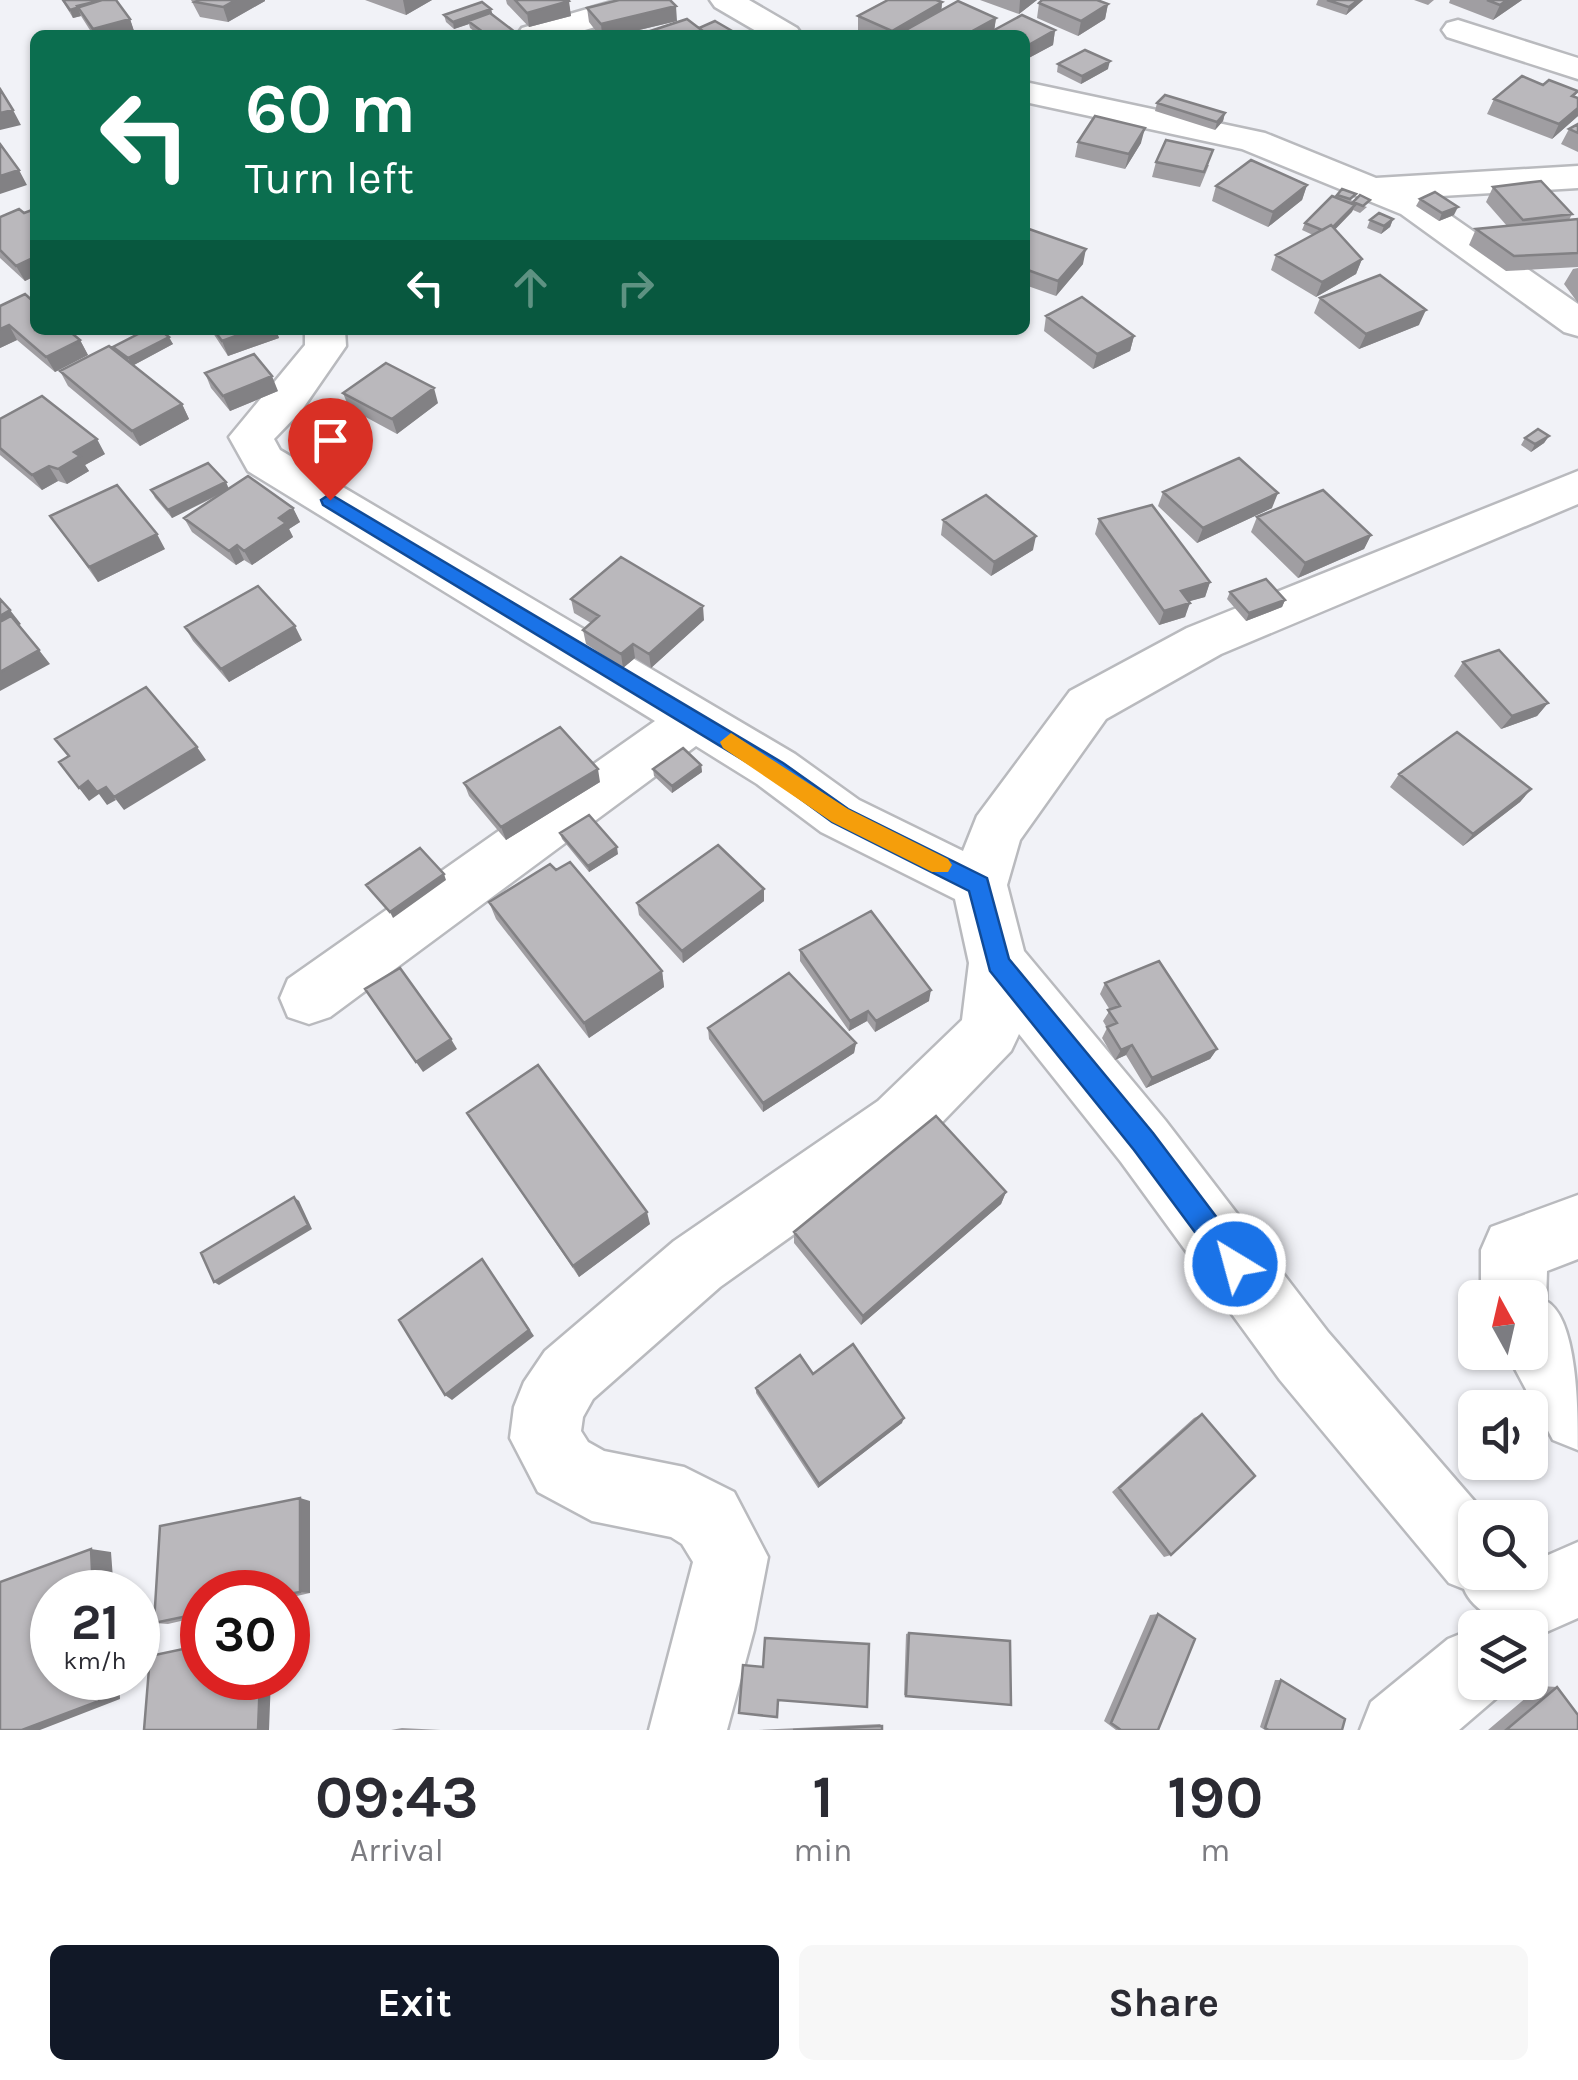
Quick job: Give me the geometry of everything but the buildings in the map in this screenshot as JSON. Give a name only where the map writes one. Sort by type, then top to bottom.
[{"type":"street","points":[[550,30],[652,0]]},
{"type":"street","points":[[726,0],[776,30]]},
{"type":"street","points":[[1458,30],[1578,69]]},
{"type":"street","points":[[1030,93],[1252,141],[1414,206],[1578,323]]},
{"type":"street","points":[[1371,189],[1578,177]]},
{"type":"street","points":[[325,335],[326,346],[286,401],[251,437],[264,460],[776,769],[840,816],[979,885]]},
{"type":"street","points":[[688,1730],[716,1630],[731,1557],[708,1518],[684,1503],[592,1485],[562,1467],[546,1438],[549,1407],[570,1375],[697,1264],[900,1122],[990,1032],[998,963],[979,885],[996,832],[1088,704],[1204,641],[1578,486]]},
{"type":"street","points":[[310,998],[694,720]]},
{"type":"street","points":[[998,963],[1144,1142],[1304,1356],[1458,1536]]},
{"type":"street","points":[[1514,1280],[1514,1250],[1578,1227]]},
{"type":"street","points":[[1548,1361],[1578,1415]]},
{"type":"street","points":[[1399,1730],[1458,1680]]},
{"type":"slow traffic","points":[[731,742],[840,816],[940,865]]},
{"type":"route","points":[[330,500],[776,769],[840,816],[979,885],[998,963],[1144,1142],[1235,1264]]}]
